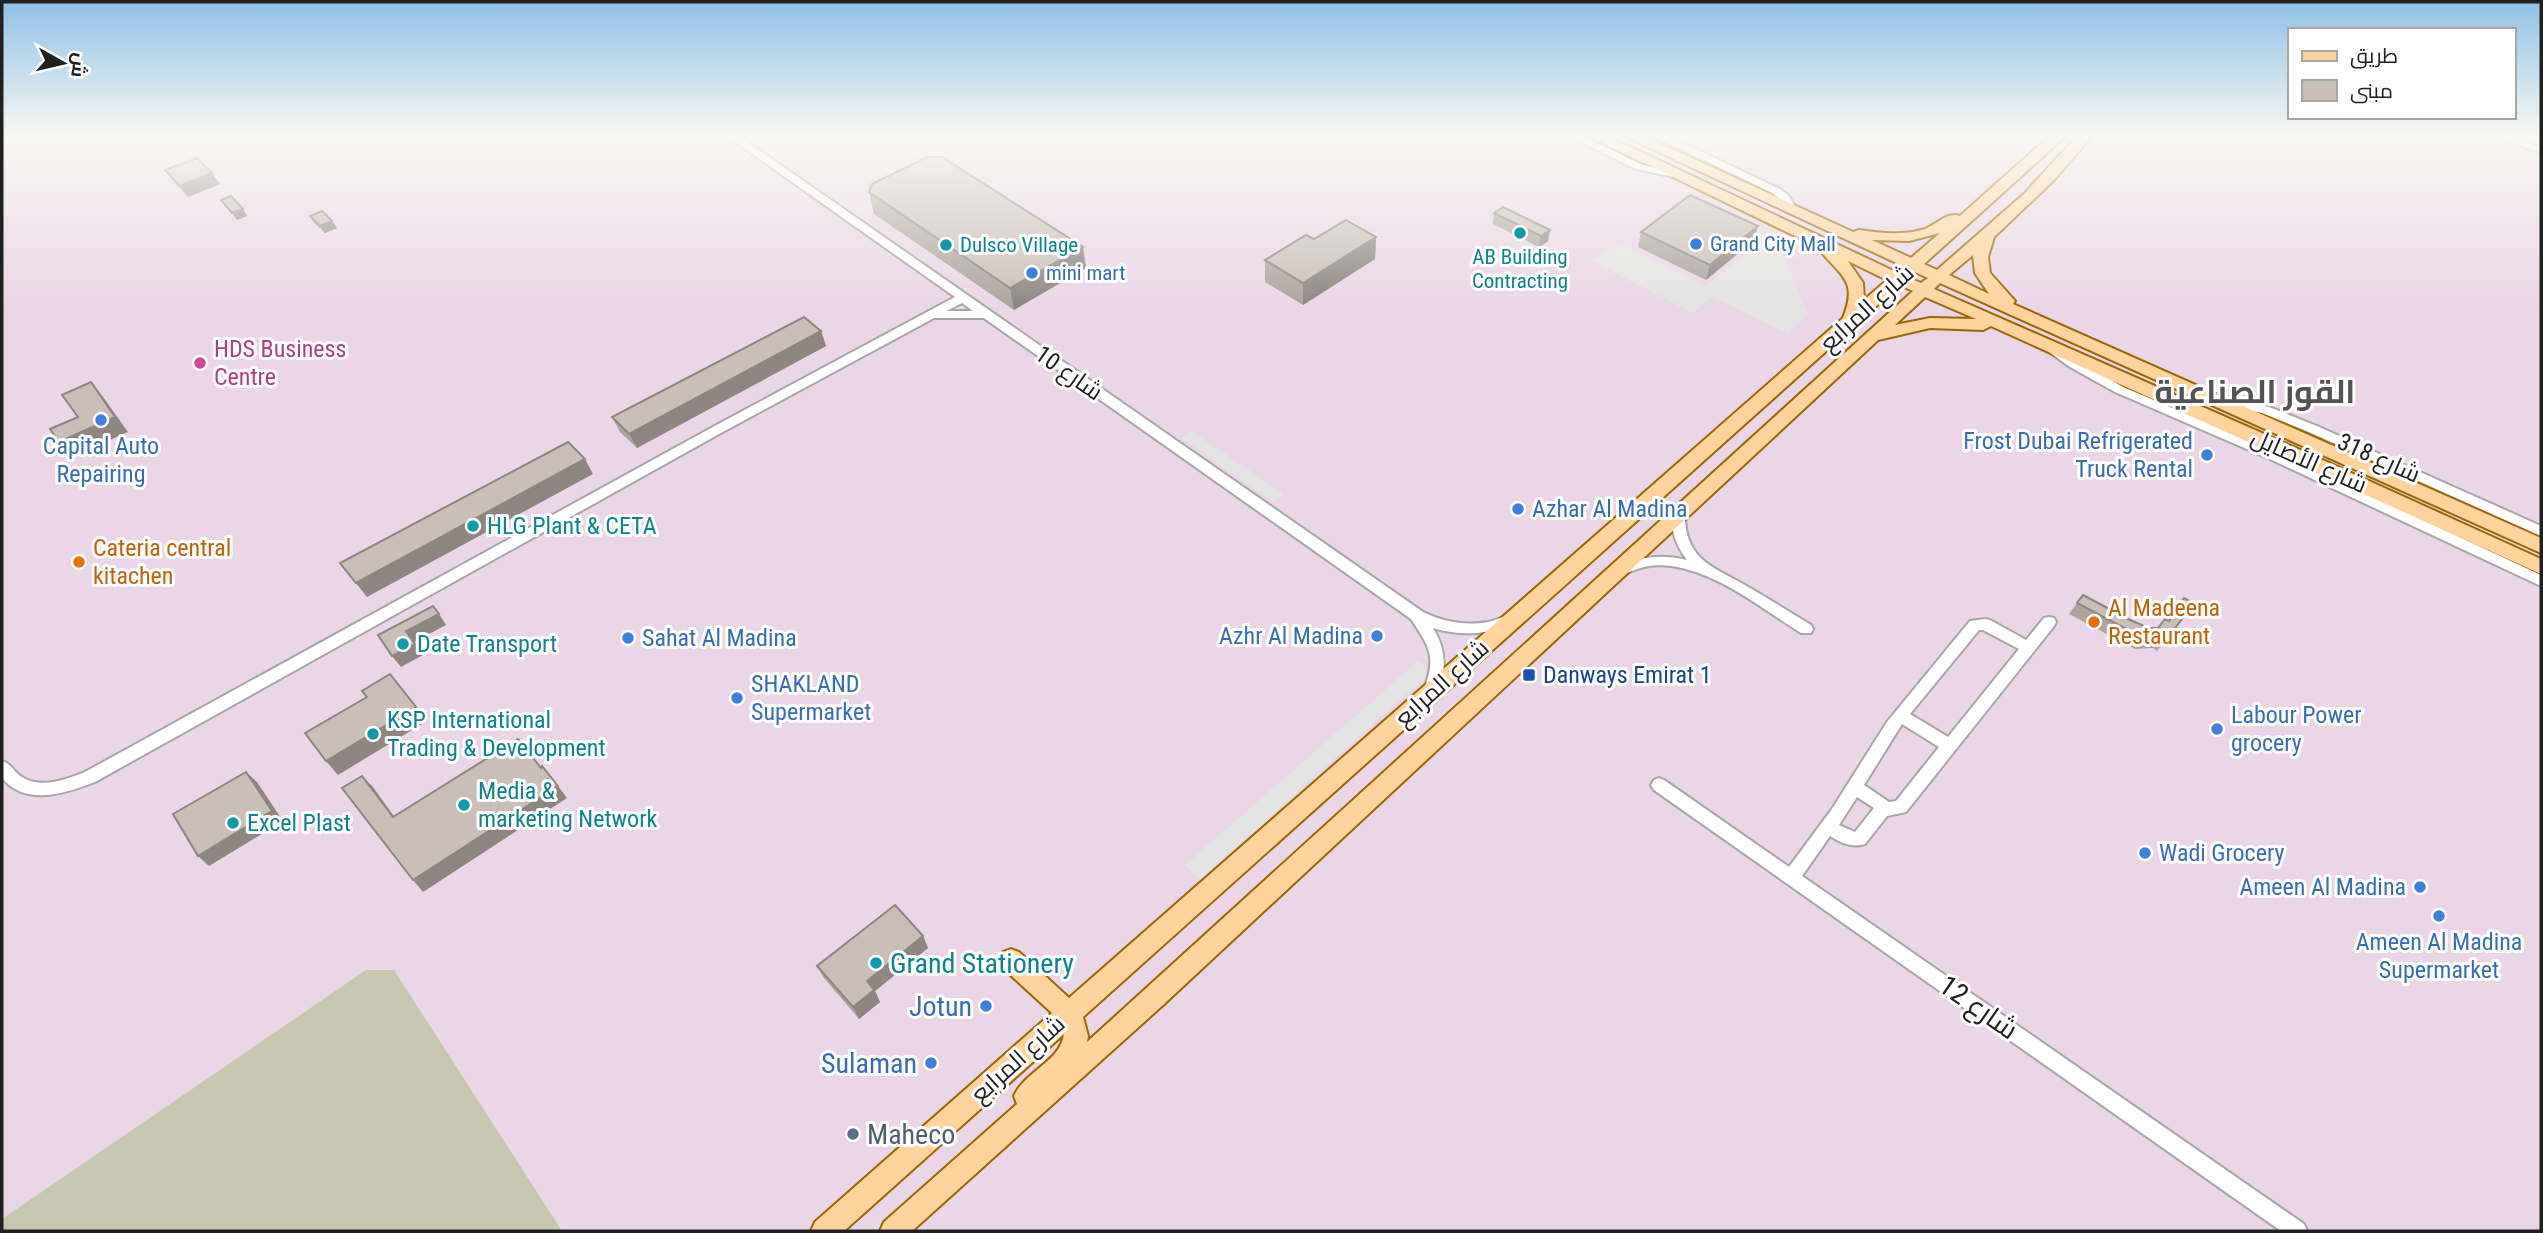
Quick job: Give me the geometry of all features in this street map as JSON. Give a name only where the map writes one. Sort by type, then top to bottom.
[{"type":"main road","name":"شارع الأصايل","points":[[1712,192],[1776,222],[1920,278]]},
{"type":"main road","name":"شارع الأصايل","points":[[1754,192],[1830,226],[2012,331],[2299,456],[2541,567]]},
{"type":"main road","points":[[1830,226],[1870,235],[1915,235],[1938,229],[1962,212],[1980,206],[1996,192]]},
{"type":"main road","name":"شارع المرابع","points":[[824,1231],[1848,325],[1990,234],[2036,192]]},
{"type":"main road","points":[[1852,356],[1857,337],[1982,224],[1984,217],[1980,206]]},
{"type":"main road","points":[[1776,222],[1832,254],[1851,274],[1857,287],[1858,299],[1848,325]]},
{"type":"main road","points":[[1990,234],[1979,254],[1981,271],[1994,290],[2030,318]]},
{"type":"main road","points":[[1920,278],[2006,316],[2030,318]]},
{"type":"main road","name":"شارع المرابع","points":[[893,1231],[1621,570],[1872,338],[1920,278]]},
{"type":"main road","name":"شارع الأصايل","points":[[2030,318],[2541,546]]},
{"type":"main road","points":[[1872,338],[1908,325],[1937,321],[1959,321],[2012,331]]},
{"type":"main road","points":[[941,1189],[960,1160],[1071,1052],[1077,1041],[1077,1030],[1069,1014],[1011,960]]},
{"type":"street","name":"شارع 10","points":[[811,192],[1409,610],[1437,625],[1459,629],[1489,627],[1514,618]]},
{"type":"street","points":[[1777,192],[1793,209]]},
{"type":"street","points":[[919,321],[939,298],[939,282]]},
{"type":"street","points":[[2,767],[12,779],[26,788],[57,788],[90,777],[715,431],[962,298]]},
{"type":"street","points":[[919,321],[953,313],[987,316]]},
{"type":"street","points":[[2052,349],[2076,366],[2109,383],[2541,581]]},
{"type":"street","name":"شارع 318","points":[[2211,398],[2252,406],[2292,421],[2541,531]]},
{"type":"street","points":[[1678,517],[1683,545],[1706,571]]},
{"type":"street","points":[[1621,570],[1642,561],[1666,560],[1706,571],[1806,629]]},
{"type":"street","name":"شارع 10","points":[[1409,610],[1425,625],[1438,653],[1438,671],[1429,694]]},
{"type":"street","points":[[1855,787],[1884,807],[1891,810],[1900,807],[2049,622]]},
{"type":"street","points":[[1791,877],[1855,787],[1884,737],[1977,624],[1985,624],[2028,648]]},
{"type":"street","points":[[1901,716],[1950,746]]},
{"type":"street","name":"شارع 12","points":[[1659,785],[2297,1231]]},
{"type":"street","points":[[1828,827],[1847,838],[1859,839],[1884,807]]},
{"type":"shaded area","points":[[2,192],[2541,192],[2541,1231],[2,1231]]},
{"type":"shaded area","points":[[1761,242],[1781,250],[1808,314],[1788,334],[1712,297],[1693,313],[1592,261],[1619,243],[1706,286]]},
{"type":"shaded area","points":[[1191,431],[1284,494],[1274,502],[1181,438]]},
{"type":"shaded area","points":[[1418,661],[1431,672],[1200,879],[1185,865]]},
{"type":"shaded area","points":[[366,970],[394,970],[562,1231],[2,1231],[2,1219]]},
{"type":"building","name":"Dulsco Village","points":[[869,192],[996,192],[1083,247],[1010,288]]},
{"type":"building","name":"Grand City Mall","points":[[1690,195],[1758,226],[1710,265],[1641,232]]},
{"type":"building","points":[[231,196],[243,209],[232,213],[221,200]]},
{"type":"building","points":[[1503,207],[1550,230],[1541,236],[1494,213]]},
{"type":"building","points":[[322,211],[332,221],[320,226],[310,216]]},
{"type":"building","points":[[1346,220],[1376,237],[1303,283],[1265,260],[1306,235],[1314,239]]},
{"type":"building","points":[[804,317],[821,331],[629,434],[612,417]]},
{"type":"building","points":[[91,382],[115,417],[59,442],[50,429],[78,417],[62,395]]},
{"type":"building","points":[[568,442],[585,459],[356,583],[340,563]]},
{"type":"building","points":[[2083,595],[2149,628],[2158,628],[2165,619],[2169,621],[2184,598],[2194,603],[2166,640],[2143,638],[2077,603]]},
{"type":"building","points":[[433,606],[439,614],[406,631],[415,644],[392,656],[378,635]]},
{"type":"building","points":[[390,674],[416,707],[326,761],[305,733],[367,697],[362,691]]},
{"type":"building","points":[[518,739],[558,786],[413,880],[342,788],[362,776],[393,817]]},
{"type":"building","name":"Excel Plast","points":[[246,772],[272,811],[198,856],[173,814]]},
{"type":"building","name":"Grand Stationery","points":[[895,905],[923,936],[867,981],[874,990],[853,1007],[817,966]]},
{"type":"place","name":"AB Building Contracting","points":[[1520,233]]},
{"type":"place","name":"Grand City Mall","points":[[1696,244]]},
{"type":"place","name":"Dulsco Village","points":[[946,245]]},
{"type":"place","name":"mini mart","points":[[1032,273]]},
{"type":"place","name":"HDS Business Centre","points":[[200,363]]},
{"type":"place","name":"Capital Auto Repairing","points":[[101,420]]},
{"type":"place","name":"Frost Dubai Refrigerated Truck Rental","points":[[2207,455]]},
{"type":"place","name":"Azhar Al Madina","points":[[1518,509]]},
{"type":"place","name":"HLG Plant & CETA","points":[[473,526]]},
{"type":"place","name":"Cateria central kitachen","points":[[79,562]]},
{"type":"place","name":"Al Madeena Restaurant","points":[[2094,622]]},
{"type":"place","name":"Azhr Al Madina","points":[[1377,636]]},
{"type":"place","name":"Sahat Al Madina","points":[[628,638]]},
{"type":"place","name":"Date Transport","points":[[403,644]]},
{"type":"place","name":"Danways Emirat 1","points":[[1529,675]]},
{"type":"place","name":"SHAKLAND Supermarket","points":[[737,698]]},
{"type":"place","name":"Labour Power grocery","points":[[2217,729]]},
{"type":"place","name":"KSP International Trading & Development","points":[[373,734]]},
{"type":"place","name":"Media & marketing Network","points":[[464,805]]},
{"type":"place","name":"Excel Plast","points":[[233,823]]},
{"type":"place","name":"Wadi Grocery","points":[[2145,853]]},
{"type":"place","name":"Ameen Al Madina","points":[[2420,887]]},
{"type":"place","name":"Ameen Al Madina Supermarket","points":[[2439,916]]},
{"type":"place","name":"Grand Stationery","points":[[876,963]]},
{"type":"place","name":"Jotun","points":[[986,1006]]},
{"type":"place","name":"Sulaman","points":[[931,1063]]},
{"type":"place","name":"Maheco","points":[[853,1134]]},
{"type":"district","name":"القوز الصناعية","points":[[2255,392]]}]
